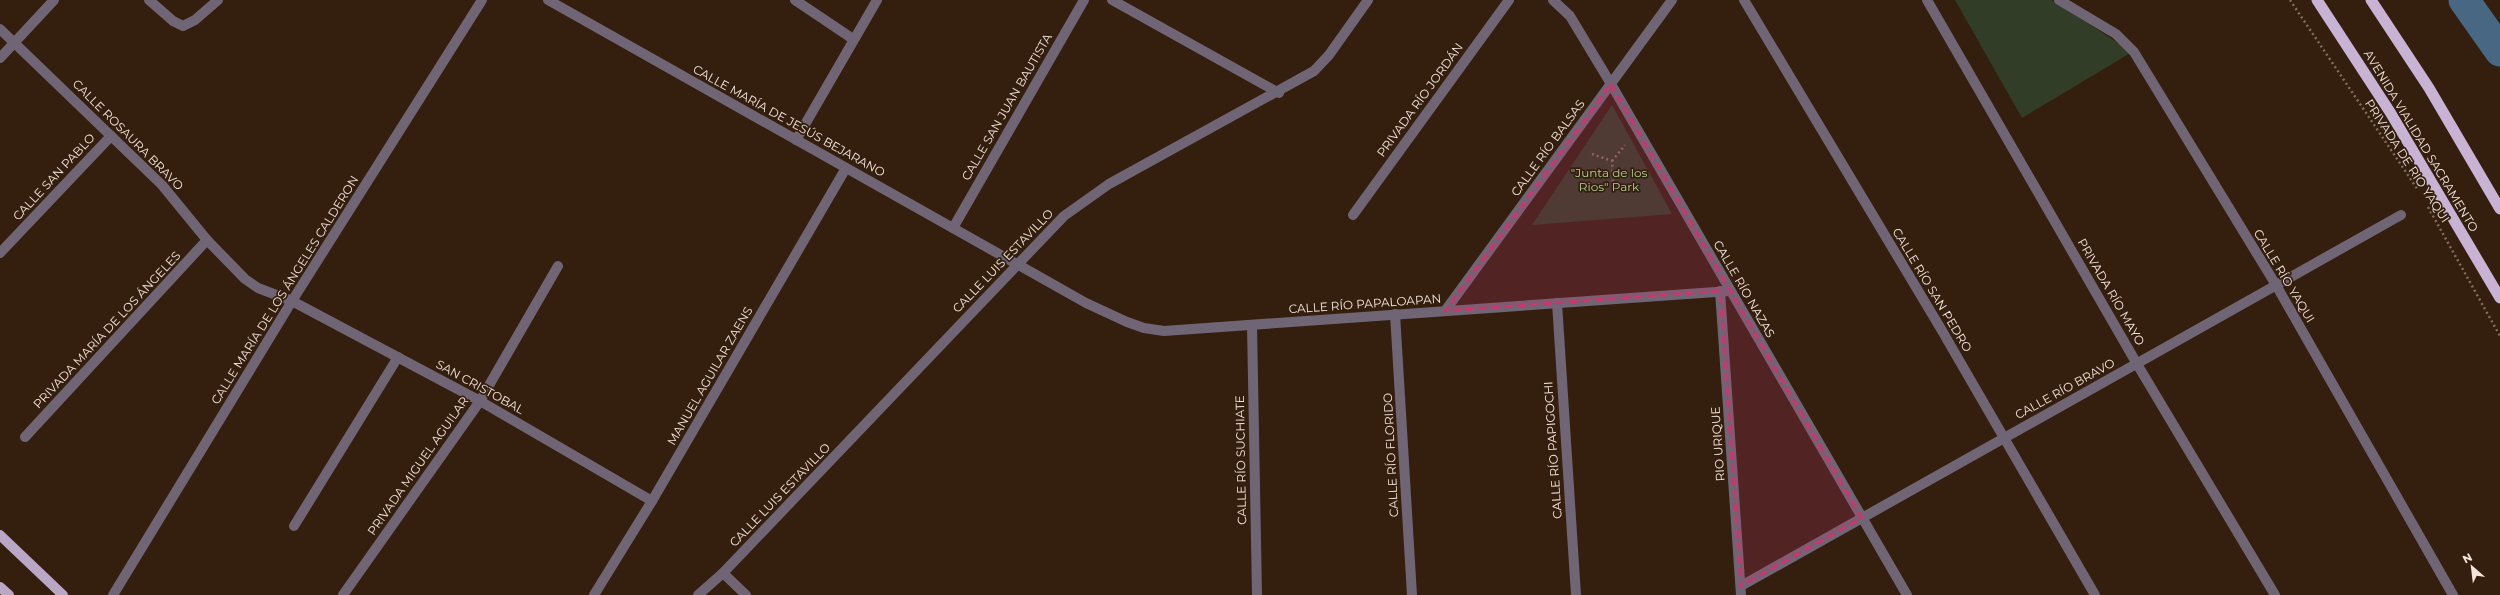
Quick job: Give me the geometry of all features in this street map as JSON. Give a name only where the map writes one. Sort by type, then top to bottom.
[{"type":"highway","name":"AVENIDA VIALIDAD SACRAMENTO","points":[[2317,0],[2390,112],[2500,298]]},
{"type":"highway","points":[[2371,0],[2429,88],[2500,209]]},
{"type":"main road","points":[[0,535],[63,595]]},
{"type":"main road","points":[[0,586],[9,595]]},
{"type":"street","points":[[0,58],[54,0]]},
{"type":"street","points":[[149,0],[178,25],[188,24],[218,0]]},
{"type":"street","name":"CALLE MARÍA DE LOS ÁNGELES CALDERON","points":[[113,595],[292,301],[482,0]]},
{"type":"street","name":"CALLE MARÍA DE JESÚS BEJARANO","points":[[548,0],[1018,264]]},
{"type":"street","points":[[795,0],[853,39]]},
{"type":"street","points":[[796,140],[853,39],[877,0]]},
{"type":"street","name":"CALLE SAN JUAN BAUTISTA","points":[[952,228],[1084,0]]},
{"type":"street","points":[[1112,0],[1279,93]]},
{"type":"street","name":"CALLE LUIS ESTAVILLO","points":[[698,595],[723,573],[1064,216],[1109,184],[1279,93],[1314,71],[1323,62],[1368,0]]},
{"type":"street","name":"PRIVADA RÍO JORDÁN","points":[[1353,215],[1509,0]]},
{"type":"street","name":"CALLE RÍO NAZAS","points":[[1553,0],[1570,16],[1610,84],[1725,291],[1907,595]]},
{"type":"street","name":"CALLE RÍO BALSAS","points":[[1445,311],[1672,0]]},
{"type":"street","name":"CALLE RÍO SAN PEDRO","points":[[1744,0],[1941,329],[2003,439],[2095,595]]},
{"type":"street","name":"PRIVADA RÍO MAYO","points":[[1927,0],[2137,364],[2275,595]]},
{"type":"street","name":"CALLE RÍO YAQUI","points":[[2060,0],[2116,34],[2134,52],[2276,285],[2452,595]]},
{"type":"street","name":"CALLE ROSAURA BRAVO","points":[[0,29],[162,185],[207,240],[245,279],[272,295],[292,301]]},
{"type":"street","name":"CALLE SAN PABLO","points":[[0,253],[111,136]]},
{"type":"street","name":"MANUEL AGUILAR ZAENS","points":[[594,595],[652,501],[846,168]]},
{"type":"street","name":"CALLE RÍO BRAVO","points":[[1741,591],[1862,518],[2401,215]]},
{"type":"street","name":"PRIVADA MARÍA DE LOS ÁNGELES","points":[[25,437],[207,240]]},
{"type":"street","name":"CALLE RÍO PAPALOAPAN","points":[[1018,264],[1086,303],[1144,328],[1164,331],[1725,291]]},
{"type":"street","name":"PRIVADA MIGUEL AGUILAR","points":[[343,595],[480,401],[558,266]]},
{"type":"street","name":"RIO URIQUE","points":[[1725,291],[1741,591]]},
{"type":"street","name":"SAN CRISTOBAL","points":[[292,301],[480,401],[652,501]]},
{"type":"street","name":"CALLE RÍO PAPIGOCHI","points":[[1557,303],[1576,595]]},
{"type":"street","name":"CALLE RÍO FLORIDO","points":[[1395,314],[1412,595]]},
{"type":"street","name":"CALLE RÍO SUCHIATE","points":[[1252,325],[1257,595]]},
{"type":"street","points":[[294,526],[398,357]]},
{"type":"street","points":[[723,573],[746,595]]},
{"type":"street","points":[[1899,582],[1900,595]]},
{"type":"path","name":"PRIVADA DE RIO YAQUI","points":[[2290,0],[2420,194]]},
{"type":"path","points":[[1613,184],[1612,161],[1625,145]]},
{"type":"path","points":[[1592,154],[1612,161]]},
{"type":"path","name":"PRIVADA DE RIO YAQUI","points":[[2424,201],[2500,336]]},
{"type":"highlighted area","points":[[1611,84],[1862,518],[1741,586],[1720,291],[1445,311]]},
{"type":"green space","points":[[1955,0],[2052,0],[2132,52],[2022,118]]},
{"type":"green space","name":"\"Junta de los Rios\" Park","points":[[1612,105],[1672,214],[1532,225]]},
{"type":"waterway","points":[[2464,0],[2500,51]]}]
